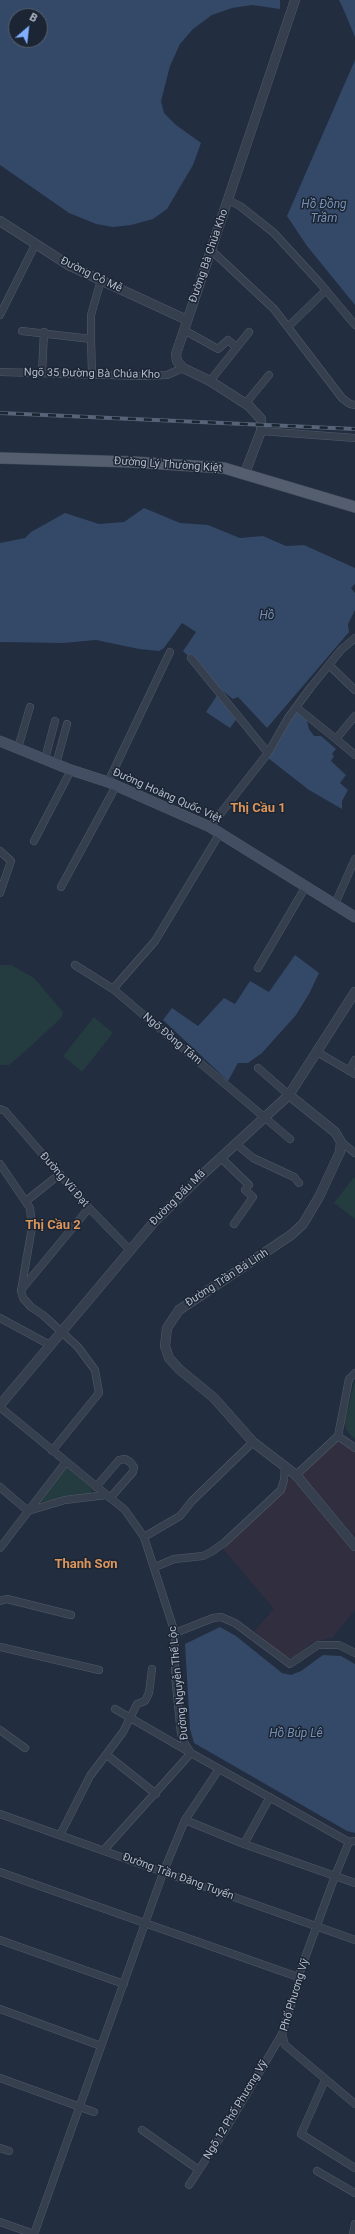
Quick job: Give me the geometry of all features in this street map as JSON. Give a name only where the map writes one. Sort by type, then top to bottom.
[{"type":"main road","name":"Đường Lý Thường Kiệt","points":[[0,458],[184,464],[224,468],[355,507]]},
{"type":"main road","name":"Đường Hoàng Quốc Việt","points":[[0,741],[71,770],[112,784],[210,827],[354,916]]},
{"type":"street","name":"Đường Bà Chúa Kho","points":[[182,368],[177,361],[176,354],[295,0]]},
{"type":"street","points":[[228,200],[240,206],[274,233],[326,290],[355,325]]},
{"type":"street","name":"Đường Cô Mễ","points":[[0,221],[35,245],[70,266],[187,320]]},
{"type":"street","points":[[0,315],[35,245]]},
{"type":"street","points":[[211,250],[246,280],[289,326],[342,398],[350,404],[355,405]]},
{"type":"street","points":[[92,374],[91,315],[101,280]]},
{"type":"street","points":[[289,326],[326,290]]},
{"type":"street","points":[[184,330],[218,348],[228,340],[236,347]]},
{"type":"street","points":[[22,331],[44,332],[91,339]]},
{"type":"street","points":[[42,373],[44,332]]},
{"type":"street","points":[[210,381],[249,332]]},
{"type":"street","points":[[182,368],[210,381],[245,404],[261,419],[261,431],[245,473]]},
{"type":"street","name":"Ngõ 35 Đường Bà Chúa Kho","points":[[0,372],[167,375],[182,368]]},
{"type":"street","points":[[245,404],[269,375]]},
{"type":"street","points":[[261,431],[355,438]]},
{"type":"street","points":[[210,827],[268,753],[296,707],[329,665],[355,638]]},
{"type":"street","points":[[61,887],[112,784],[170,652]]},
{"type":"street","points":[[191,658],[268,753]]},
{"type":"street","points":[[329,665],[355,690]]},
{"type":"street","points":[[18,748],[30,707]]},
{"type":"street","points":[[296,707],[355,755]]},
{"type":"street","points":[[336,739],[355,716]]},
{"type":"street","points":[[44,759],[55,721]]},
{"type":"street","points":[[56,764],[67,724]]},
{"type":"street","points":[[34,842],[71,770]]},
{"type":"street","points":[[113,989],[155,941],[220,833]]},
{"type":"street","points":[[0,851],[11,861],[0,893]]},
{"type":"street","points":[[335,904],[355,859]]},
{"type":"street","points":[[258,968],[306,886]]},
{"type":"street","name":"Ngõ Đồng Tâm","points":[[75,965],[113,989],[265,1116],[290,1139]]},
{"type":"street","name":"Đường Đấu Mã","points":[[1,1403],[164,1211],[235,1143],[289,1095],[354,998]]},
{"type":"street","points":[[317,1052],[352,1072],[355,1060]]},
{"type":"street","points":[[258,1068],[335,1132],[341,1142],[355,1153]]},
{"type":"street","name":"Đường Vũ Đạt","points":[[0,1109],[5,1111],[89,1208],[130,1250]]},
{"type":"street","name":"Đường Trần Bá Linh","points":[[341,1142],[337,1160],[320,1197],[303,1224],[291,1235],[184,1306],[173,1316],[167,1328],[165,1346],[169,1358],[179,1369],[214,1398],[253,1442],[296,1475],[355,1546]]},
{"type":"street","points":[[235,1143],[253,1158],[294,1177],[299,1183]]},
{"type":"street","points":[[220,1157],[249,1185],[245,1190],[253,1197],[234,1224]]},
{"type":"street","points":[[0,1164],[30,1208],[32,1227],[21,1291],[23,1298],[31,1307],[62,1331],[78,1347],[95,1370],[99,1393],[52,1451]]},
{"type":"street","points":[[26,1202],[60,1174]]},
{"type":"street","points":[[21,1291],[89,1208]]},
{"type":"street","points":[[0,1318],[50,1345]]},
{"type":"street","points":[[296,1475],[338,1436],[350,1379],[355,1373]]},
{"type":"street","name":"Đường Nguyễn Thế Lộc","points":[[1,1403],[52,1451],[125,1510],[144,1537],[155,1567],[175,1633],[176,1675],[181,1734],[191,1753],[352,1842]]},
{"type":"street","points":[[338,1436],[355,1448]]},
{"type":"street","points":[[144,1537],[180,1516],[192,1501],[253,1442]]},
{"type":"street","points":[[28,1511],[64,1500],[108,1497],[133,1472],[134,1467],[125,1459],[119,1460],[96,1487]]},
{"type":"street","points":[[0,1548],[66,1462]]},
{"type":"street","points":[[155,1567],[174,1559],[203,1556],[224,1543],[281,1490],[284,1480],[285,1467]]},
{"type":"street","points":[[0,1487],[28,1511]]},
{"type":"street","points":[[0,1600],[7,1599],[71,1615]]},
{"type":"street","points":[[175,1633],[213,1618],[221,1617],[235,1623],[290,1664],[318,1645],[339,1645],[355,1653]]},
{"type":"street","points":[[0,1647],[99,1670]]},
{"type":"street","points":[[60,1835],[90,1776],[107,1755],[131,1717],[137,1704],[145,1701],[149,1693],[152,1669]]},
{"type":"street","points":[[104,1850],[156,1794],[191,1753],[115,1709]]},
{"type":"street","points":[[0,1730],[25,1748]]},
{"type":"street","points":[[107,1755],[156,1794]]},
{"type":"street","points":[[0,2222],[34,2234],[163,1873],[185,1820],[219,1769]]},
{"type":"street","points":[[244,1844],[270,1797]]},
{"type":"street","name":"Đường Trần Đăng Tuyển","points":[[0,1814],[355,1940]]},
{"type":"street","points":[[185,1820],[244,1844],[355,1883]]},
{"type":"street","name":"Phố Phương Vỹ","points":[[352,1842],[335,1876],[298,1977],[298,1984],[282,2034],[285,2045],[355,2104]]},
{"type":"street","points":[[0,1872],[298,1977]]},
{"type":"street","points":[[0,1940],[124,1984]]},
{"type":"street","points":[[0,2009],[101,2046]]},
{"type":"street","name":"Ngõ 12 Phố Phương Vỹ","points":[[189,2185],[282,2034]]},
{"type":"street","points":[[0,2078],[94,2112]]},
{"type":"street","points":[[325,2080],[301,2134],[355,2168]]},
{"type":"street","points":[[142,2130],[199,2170]]},
{"type":"street","points":[[0,2148],[9,2151]]},
{"type":"street","points":[[317,2171],[355,2193]]},
{"type":"street","points":[[353,2234],[355,2224]]},
{"type":"shaded area","points":[[338,1440],[355,1452],[355,1537],[301,1475]]},
{"type":"shaded area","points":[[293,1475],[355,1550],[355,1610],[332,1638],[313,1642],[292,1658],[284,1656],[254,1631],[274,1609],[219,1544]]},
{"type":"green space","points":[[0,965],[11,965],[34,978],[63,1012],[62,1017],[9,1065],[0,1065]]},
{"type":"green space","points":[[94,1017],[113,1033],[82,1072],[63,1056]]},
{"type":"green space","points":[[354,1177],[355,1178],[355,1219],[334,1203]]},
{"type":"green space","points":[[355,1380],[355,1439],[348,1432],[344,1424]]},
{"type":"green space","points":[[67,1467],[92,1488],[91,1493],[38,1503]]},
{"type":"water","points":[[0,0],[280,0],[280,9],[252,5],[232,8],[212,15],[193,29],[180,44],[170,66],[161,101],[164,113],[176,125],[201,143],[193,165],[167,209],[153,219],[131,225],[113,227],[96,224],[69,213],[0,165]]},
{"type":"water","points":[[339,0],[355,0],[355,37],[342,6]]},
{"type":"water","name":"Hồ Đồng Trầm","points":[[355,60],[355,305],[307,246],[287,216]]},
{"type":"water","name":"Hồ","points":[[144,508],[180,523],[208,525],[240,538],[263,536],[286,546],[304,545],[355,568],[355,584],[351,588],[355,593],[355,610],[348,624],[349,632],[267,728],[238,697],[233,699],[224,692],[183,651],[196,632],[182,623],[164,648],[159,651],[139,649],[96,640],[63,643],[0,642],[0,543],[25,538],[31,532],[65,513],[99,524],[124,522]]},
{"type":"water","points":[[218,694],[238,717],[230,728],[206,712]]},
{"type":"water","points":[[296,711],[306,717],[309,729],[314,736],[321,736],[336,749],[332,754],[334,756],[331,761],[346,775],[340,783],[348,790],[342,801],[342,809],[309,790],[268,758]]},
{"type":"water","points":[[295,955],[319,973],[309,994],[296,1015],[262,1053],[248,1063],[238,1063],[228,1081],[163,1020],[172,1008],[198,1026],[224,998],[235,1004],[250,981],[269,992]]},
{"type":"water","name":"Hồ Búp Lê","points":[[220,1627],[236,1636],[282,1673],[291,1675],[301,1671],[323,1655],[341,1656],[355,1664],[355,1833],[347,1831],[194,1743],[190,1729],[185,1644]]},
{"type":"railway","points":[[0,413],[355,429]]},
{"type":"district","name":"Thị Cầu 1","points":[[258,809]]},
{"type":"district","name":"Thị Cầu 2","points":[[53,1226]]},
{"type":"district","name":"Thanh Sơn","points":[[86,1565]]}]
